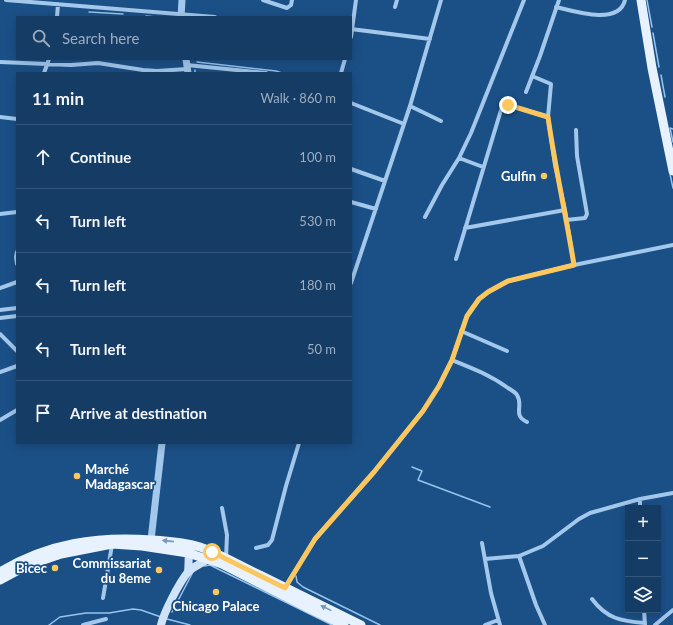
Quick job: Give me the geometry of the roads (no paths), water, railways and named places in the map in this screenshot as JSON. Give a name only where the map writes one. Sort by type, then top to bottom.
[{"type":"main road","points":[[641,0],[652,68],[673,171]]},
{"type":"main road","points":[[0,572],[31,556],[60,546],[99,539],[125,538],[151,540],[226,558],[344,625]]},
{"type":"main road","points":[[0,580],[26,566],[56,556],[112,544],[190,549]]},
{"type":"main road","points":[[162,624],[165,614],[188,572],[190,549]]},
{"type":"main road","points":[[210,555],[283,591],[361,625]]},
{"type":"main road","points":[[188,572],[210,555]]},
{"type":"street","points":[[6,0],[56,2],[198,16]]},
{"type":"street","points":[[181,15],[182,0]]},
{"type":"street","points":[[263,0],[287,8],[291,5],[292,0]]},
{"type":"street","points":[[356,0],[352,29],[430,39]]},
{"type":"street","points":[[395,7],[397,0]]},
{"type":"street","points":[[352,280],[410,106],[441,0]]},
{"type":"street","points":[[424,217],[449,172],[460,158],[524,0]]},
{"type":"street","points":[[526,92],[559,0]]},
{"type":"street","points":[[556,7],[589,15],[597,15],[610,13],[621,9],[625,0]]},
{"type":"street","points":[[56,2],[57,16]]},
{"type":"street","points":[[341,72],[346,60]]},
{"type":"street","points":[[44,72],[48,61]]},
{"type":"street","points":[[0,62],[48,61],[71,65],[98,63],[157,71],[187,67],[253,72]]},
{"type":"street","points":[[126,72],[127,68]]},
{"type":"street","points":[[532,76],[551,83],[548,117],[555,165],[565,210],[574,265]]},
{"type":"street","points":[[352,103],[404,124]]},
{"type":"street","points":[[456,259],[500,110],[508,105],[548,117]]},
{"type":"street","points":[[410,106],[441,121]]},
{"type":"street","points":[[0,117],[16,119]]},
{"type":"street","points":[[566,220],[585,218],[587,214],[577,156],[576,130]]},
{"type":"street","points":[[460,158],[483,167]]},
{"type":"street","points":[[352,169],[385,180]]},
{"type":"street","points":[[352,202],[376,209]]},
{"type":"street","points":[[466,228],[565,210]]},
{"type":"street","points":[[0,214],[16,212]]},
{"type":"street","points":[[283,591],[315,539],[374,472],[423,411],[439,386],[452,360],[467,316],[479,299],[498,286],[515,280],[574,265],[673,245]]},
{"type":"street","points":[[352,266],[356,267]]},
{"type":"street","points":[[0,288],[16,282]]},
{"type":"street","points":[[0,310],[16,308]]},
{"type":"street","points":[[0,318],[16,316]]},
{"type":"street","points":[[461,331],[507,351]]},
{"type":"street","points":[[0,334],[16,350]]},
{"type":"street","points":[[452,360],[490,376],[516,393],[519,398],[519,416],[521,420],[527,422]]},
{"type":"street","points":[[0,372],[16,366]]},
{"type":"street","points":[[0,420],[16,411]]},
{"type":"street","points":[[151,540],[162,444]]},
{"type":"street","points":[[256,548],[268,545],[272,540],[299,444]]},
{"type":"street","points":[[485,559],[519,556],[544,546],[579,519],[590,513],[640,498],[673,493]]},
{"type":"street","points":[[640,498],[640,505]]},
{"type":"street","points":[[222,508],[227,535],[226,558]]},
{"type":"street","points":[[482,543],[491,593],[500,625]]},
{"type":"street","points":[[103,598],[112,544]]},
{"type":"street","points":[[519,556],[545,625]]},
{"type":"street","points":[[592,599],[600,609],[610,616],[618,619],[645,624],[644,613]]},
{"type":"street","points":[[655,625],[673,610]]},
{"type":"street","points":[[83,625],[106,619]]},
{"type":"street","points":[[485,625],[498,620]]},
{"type":"waterway","points":[[647,0],[652,27]]},
{"type":"waterway","points":[[89,12],[123,14]]},
{"type":"waterway","points":[[653,33],[659,67]]},
{"type":"waterway","points":[[197,62],[279,72]]},
{"type":"waterway","points":[[661,75],[665,97]]},
{"type":"waterway","points":[[673,129],[670,128],[673,142]]},
{"type":"waterway","points":[[670,174],[673,188]]},
{"type":"waterway","points":[[412,467],[422,471],[418,480],[490,507]]},
{"type":"waterway","points":[[204,566],[210,565],[332,625]]},
{"type":"waterway","points":[[172,612],[193,572]]},
{"type":"waterway","points":[[296,576],[297,582],[303,587],[380,625]]},
{"type":"waterway","points":[[49,625],[60,617],[86,613],[109,613],[133,609],[141,610],[161,617]]},
{"type":"waterway","points":[[167,619],[190,625]]},
{"type":"place","name":"Gulfin","points":[[544,176]]},
{"type":"place","name":"Marché Madagascar","points":[[77,476]]},
{"type":"place","name":"Bicec","points":[[55,568]]},
{"type":"place","name":"Commissariat du 8eme","points":[[159,570]]},
{"type":"place","name":"Chicago Palace","points":[[216,592]]}]
